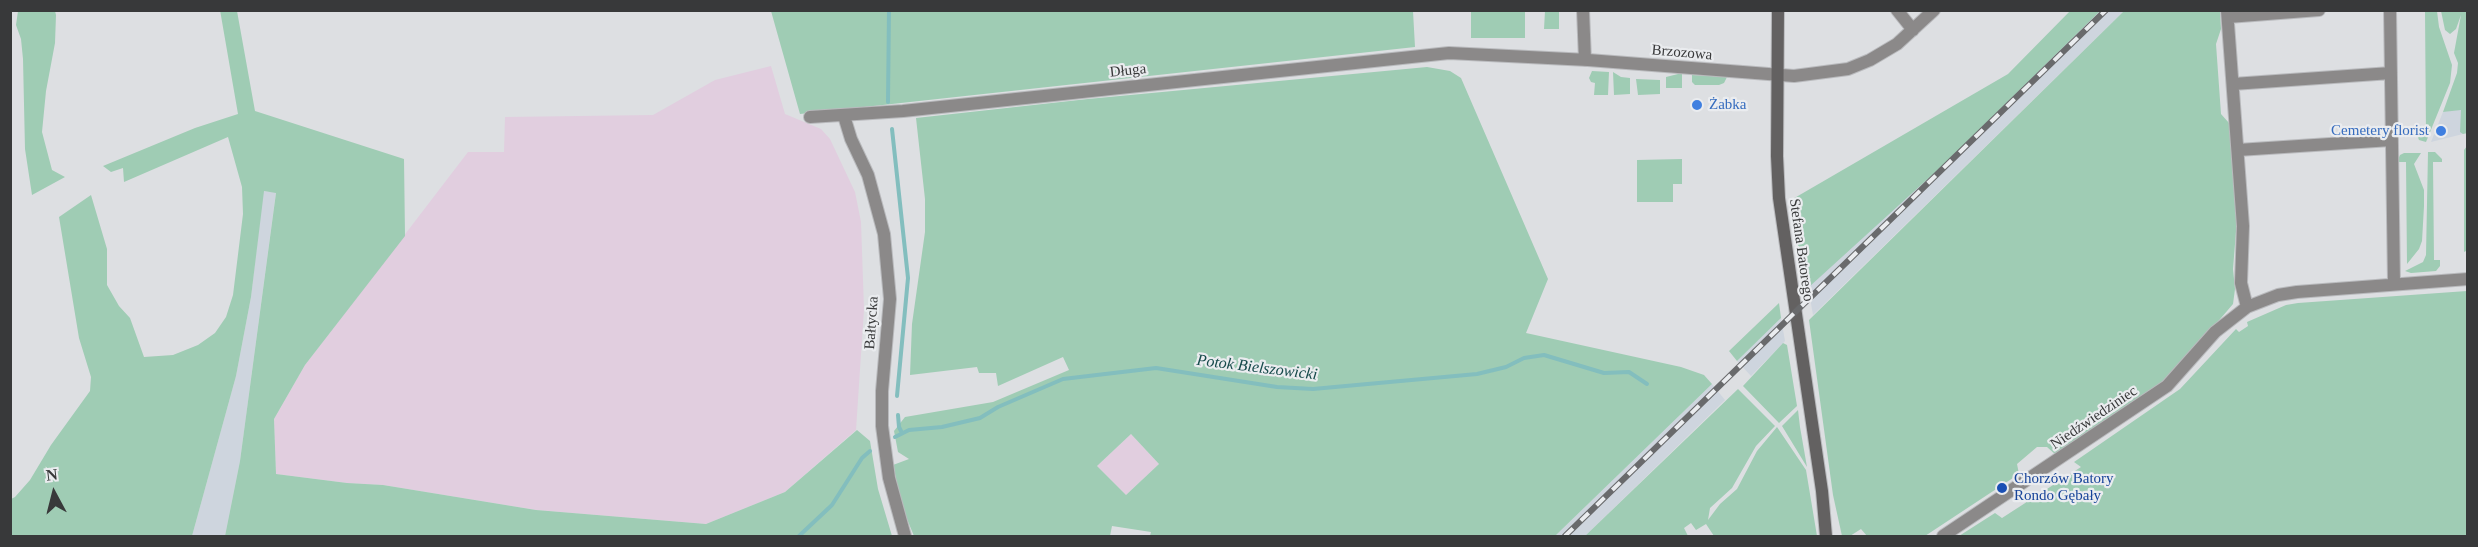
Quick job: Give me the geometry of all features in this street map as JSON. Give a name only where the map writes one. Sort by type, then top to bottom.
[{"type":"street","points":[[1583,10],[1585,60]]},
{"type":"street","name":"Stefana Batorego","points":[[1778,10],[1779,198],[1822,491],[1826,537]]},
{"type":"street","points":[[1897,10],[1913,30]]},
{"type":"street","name":"Brzozowa","points":[[1449,53],[1585,60],[1777,76],[1848,69],[1888,50],[1934,10]]},
{"type":"street","points":[[2247,307],[2241,283],[2244,226],[2228,14],[2319,10]]},
{"type":"street","points":[[2390,10],[2394,284]]},
{"type":"street","name":"Długa","points":[[810,117],[844,116],[1449,53]]},
{"type":"street","points":[[2233,84],[2391,73]]},
{"type":"street","name":"Bałtycka","points":[[844,116],[872,187],[885,234],[890,299],[882,391],[883,436],[891,486],[905,537]]},
{"type":"street","points":[[2238,150],[2391,140]]},
{"type":"street","name":"Niedźwiedziniec","points":[[1943,537],[2167,386],[2215,332],[2247,307],[2278,295],[2297,291],[2468,279]]},
{"type":"street","name":"Stefana Batorego","points":[[1822,491],[1833,537]]},
{"type":"shaded area","points":[[2086,11],[2124,11],[1813,315],[1806,275]]},
{"type":"shaded area","points":[[771,66],[785,114],[821,129],[830,139],[855,192],[861,222],[864,309],[856,430],[785,492],[706,524],[536,510],[383,485],[276,474],[274,419],[305,365],[468,152],[504,152],[505,117],[653,115],[715,80]]},
{"type":"shaded area","points":[[2463,109],[2463,134],[2431,142],[2443,112]]},
{"type":"shaded area","points":[[263,191],[276,192],[240,461],[225,536],[192,536],[236,376],[251,297]]},
{"type":"shaded area","points":[[1781,318],[1785,341],[1751,376],[1737,361]]},
{"type":"shaded area","points":[[1712,384],[1725,400],[1585,536],[1555,536]]},
{"type":"shaded area","points":[[1131,434],[1159,464],[1126,495],[1097,466]]},
{"type":"green space","points":[[220,10],[237,11],[255,111],[404,159],[405,236],[305,365],[274,419],[276,474],[383,485],[536,510],[706,524],[785,492],[857,430],[870,441],[878,489],[892,536],[225,536],[240,461],[276,193],[264,191],[251,297],[236,376],[192,536],[11,536],[11,499],[30,480],[51,445],[90,391],[91,377],[79,338],[59,217],[91,195],[107,249],[107,285],[119,306],[130,318],[144,357],[173,355],[198,345],[215,333],[226,317],[233,295],[243,214],[242,187],[228,137],[124,182],[123,168],[111,172],[103,166],[195,128],[238,114]]},
{"type":"green space","points":[[18,11],[55,11],[56,15],[55,43],[46,91],[42,132],[52,170],[65,177],[32,195],[25,149],[23,59],[21,39],[16,25]]},
{"type":"green space","points":[[771,11],[1413,11],[1415,47],[800,114]]},
{"type":"green space","points":[[1471,11],[1525,11],[1525,38],[1471,38]]},
{"type":"green space","points":[[1545,11],[1559,11],[1559,29],[1544,29]]},
{"type":"green space","points":[[2070,11],[2100,11],[1943,165],[1809,287],[1807,276],[1803,279],[1791,200],[2008,74]]},
{"type":"green space","points":[[2124,11],[2220,11],[2221,29],[2216,44],[2221,114],[2229,123],[2237,219],[2233,304],[2174,373],[2056,455],[2047,447],[2037,447],[2017,464],[2019,474],[1925,536],[1867,536],[1861,529],[1850,536],[1842,536],[1833,495],[1809,320]]},
{"type":"green space","points":[[2425,11],[2437,11],[2439,27],[2452,65],[2450,83],[2426,142],[2419,140],[2417,135],[2426,135]]},
{"type":"green space","points":[[2441,11],[2467,11],[2468,133],[2463,134],[2460,132],[2461,110],[2443,112],[2457,73],[2458,63],[2454,53],[2461,15],[2456,29],[2450,34],[2445,30]]},
{"type":"green space","points":[[1427,67],[1450,71],[1461,78],[1548,279],[1526,333],[1681,367],[1704,375],[1712,384],[1555,536],[1150,536],[1151,532],[1112,526],[1110,536],[914,536],[902,507],[893,465],[909,459],[898,452],[894,431],[905,417],[993,402],[1069,370],[1063,357],[998,386],[996,373],[979,373],[977,367],[910,375],[912,324],[925,232],[925,199],[916,118],[1088,99]],"holes":[[[1131,434],[1159,464],[1126,495],[1097,466]]]},
{"type":"green space","points":[[1592,71],[1609,72],[1608,95],[1594,95],[1595,83],[1589,78]]},
{"type":"green space","points":[[1613,72],[1621,77],[1630,78],[1630,94],[1614,95]]},
{"type":"green space","points":[[1682,74],[1682,88],[1666,88],[1666,77]]},
{"type":"green space","points":[[1692,75],[1727,77],[1724,83],[1719,85],[1695,85],[1692,82]]},
{"type":"green space","points":[[1636,79],[1660,80],[1660,94],[1638,95]]},
{"type":"green space","points":[[2467,146],[2468,250],[2464,252],[2464,150]]},
{"type":"green space","points":[[2428,152],[2435,152],[2442,159],[2442,162],[2433,162],[2434,260],[2440,260],[2440,266],[2436,271],[2411,273],[2405,271],[2423,262],[2426,255]]},
{"type":"green space","points":[[2421,153],[2414,164],[2424,190],[2422,241],[2419,249],[2407,264],[2406,162],[2397,162],[2400,155]]},
{"type":"green space","points":[[1682,159],[1682,184],[1673,184],[1673,202],[1637,202],[1637,160]]},
{"type":"green space","points":[[2467,291],[2467,536],[1959,536],[1995,513],[2002,518],[2081,467],[2074,462],[2180,389],[2236,329],[2239,332],[2248,326],[2247,322],[2286,305],[2298,303]]},
{"type":"green space","points":[[1779,303],[1781,318],[1737,361],[1729,351]]},
{"type":"green space","points":[[1783,343],[1787,345],[1797,406],[1779,423],[1743,386]]},
{"type":"green space","points":[[1738,389],[1775,426],[1756,446],[1732,488],[1710,508],[1708,520],[1720,504],[1737,489],[1757,451],[1777,427],[1806,470],[1817,536],[1714,536],[1706,524],[1696,530],[1691,523],[1684,528],[1688,536],[1585,536]]},
{"type":"green space","points":[[1798,410],[1800,427],[1807,467],[1782,426]]},
{"type":"waterway","name":"Potok Bielszowicki","points":[[888,102],[889,10]]},
{"type":"waterway","name":"Potok Bielszowicki","points":[[892,129],[908,278],[897,396]]},
{"type":"waterway","name":"Potok Bielszowicki","points":[[895,437],[909,430],[942,427],[980,418],[998,407],[1063,379],[1156,368],[1277,387],[1313,389],[1477,374],[1506,367],[1524,358],[1544,355],[1604,373],[1629,372],[1647,384]]},
{"type":"waterway","name":"Potok Bielszowicki","points":[[898,415],[902,433]]},
{"type":"waterway","name":"Potok Bielszowicki","points":[[799,536],[832,505],[862,458],[870,451]]},
{"type":"railway","points":[[1565,536],[2106,10]]},
{"type":"place","name":"Żabka","points":[[1697,105]]},
{"type":"place","name":"Cemetery florist","points":[[2441,131]]},
{"type":"place","name":"Chorzów Batory Rondo Gębały","points":[[2002,488]]}]
